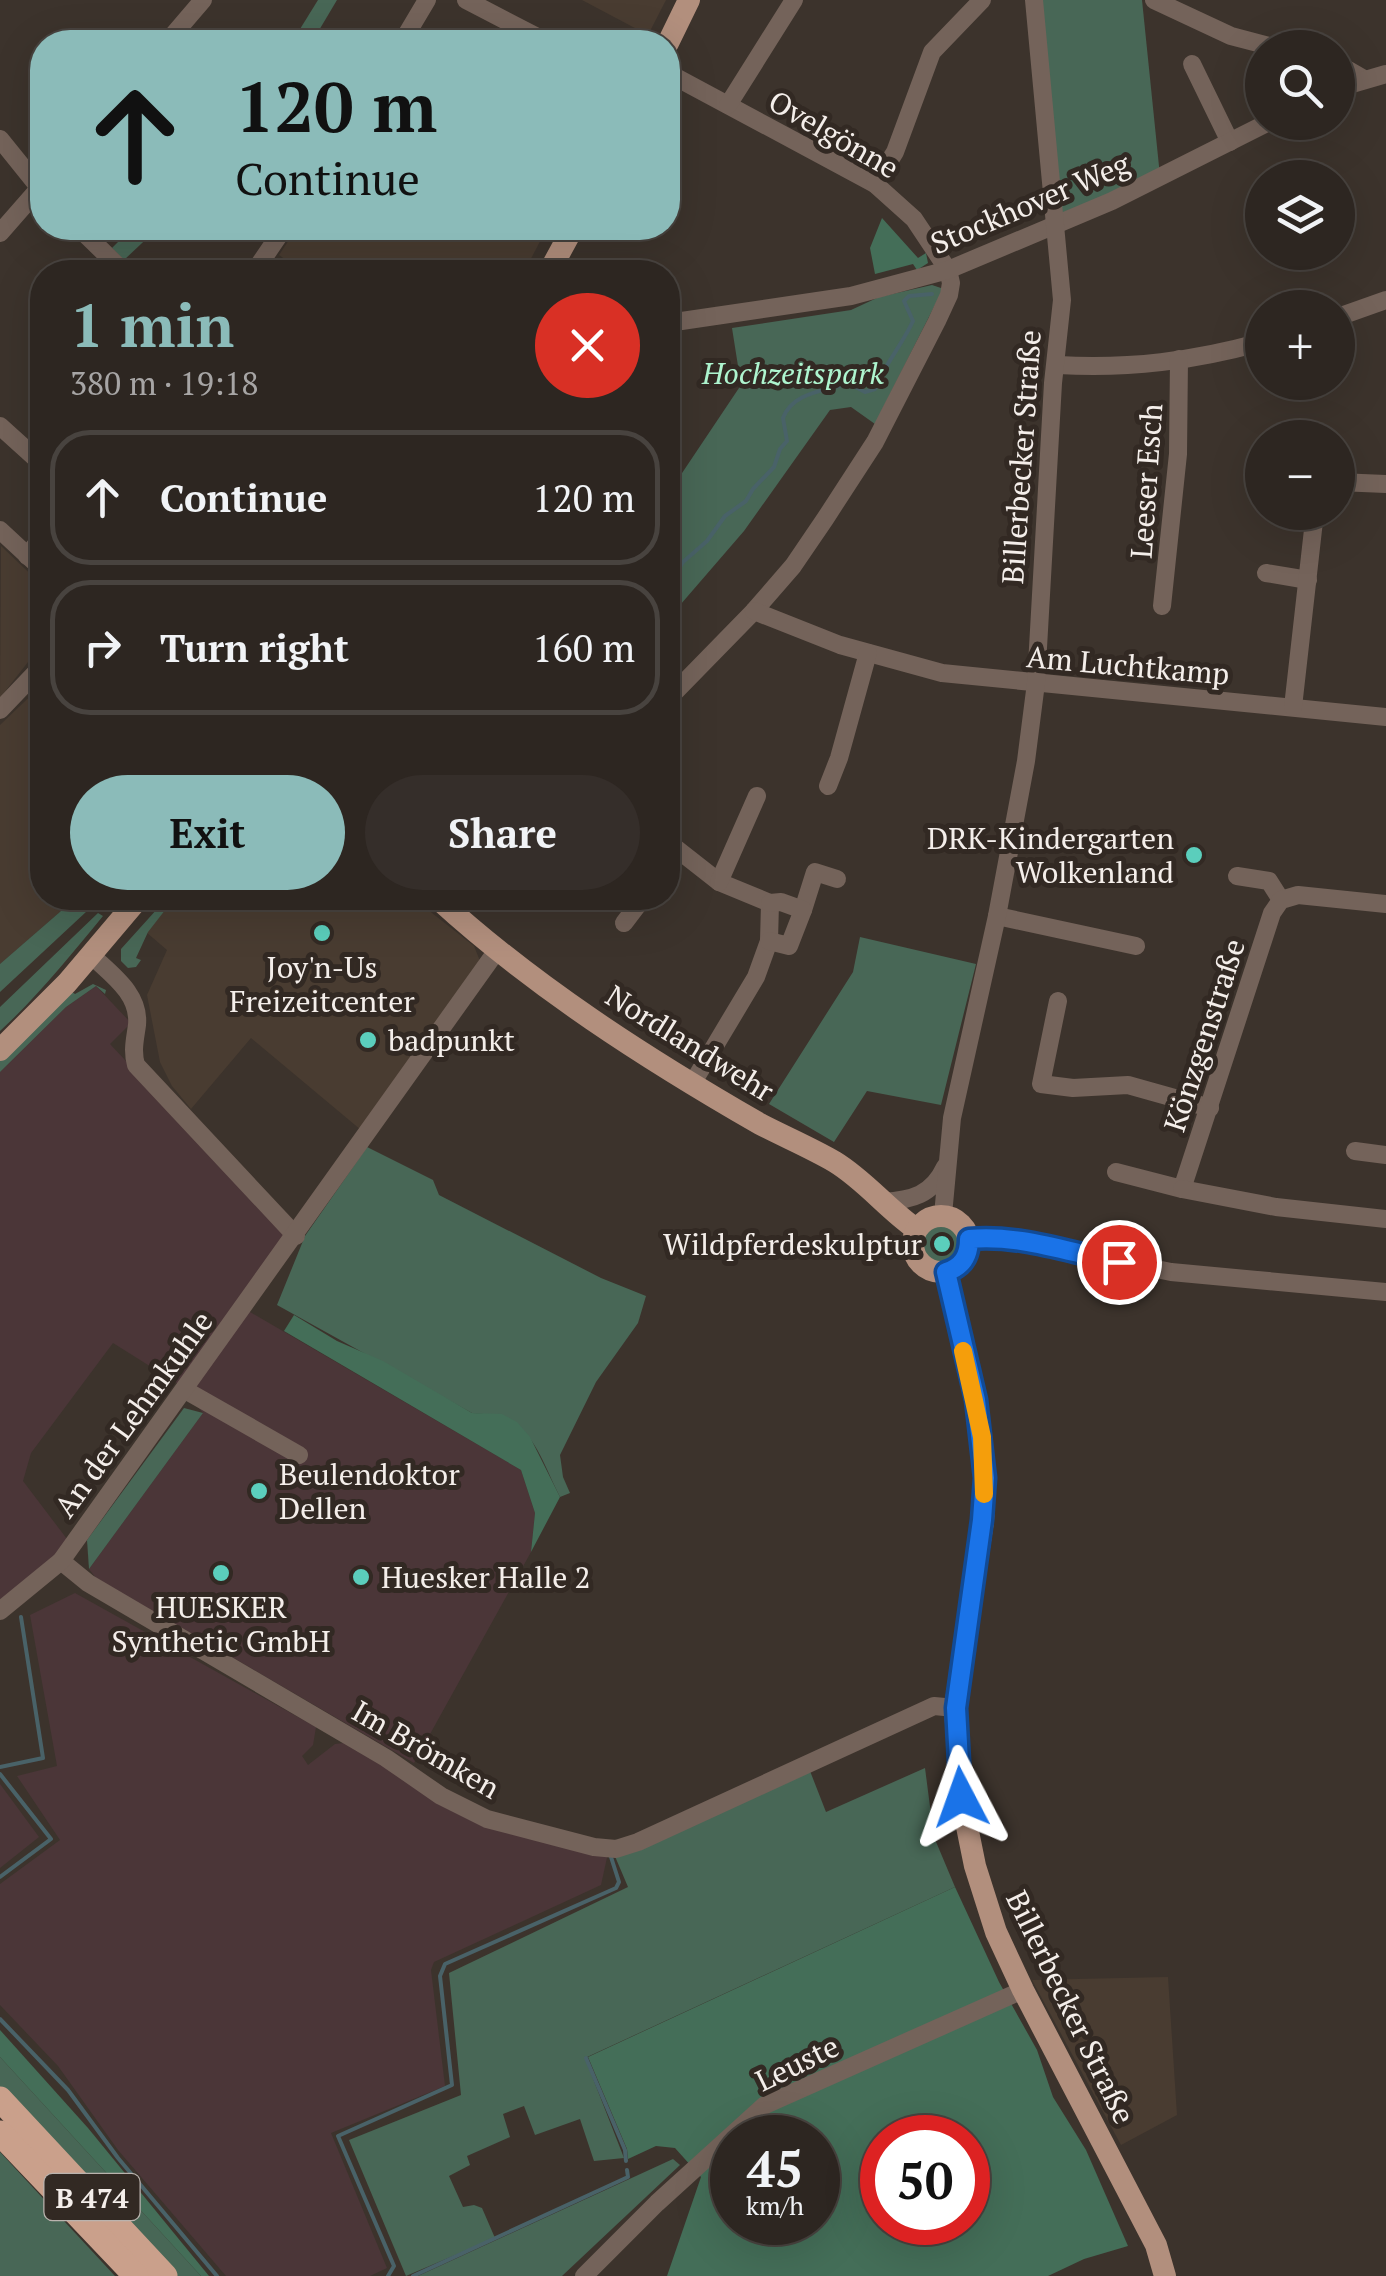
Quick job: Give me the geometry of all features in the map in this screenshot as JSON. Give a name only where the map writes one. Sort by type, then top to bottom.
[{"type":"highway","name":"B 474","points":[[0,2099],[165,2276]]},
{"type":"highway","name":"B 474","points":[[0,2133],[136,2276]]},
{"type":"main road","points":[[675,30],[690,0]]},
{"type":"main road","points":[[0,1050],[129,910]]},
{"type":"main road","name":"Nordlandwehr","points":[[457,910],[498,949],[561,996],[692,1084],[834,1162],[916,1229]]},
{"type":"main road","points":[[943,1215],[960,1223],[969,1239],[966,1256],[954,1269],[936,1272],[920,1264],[913,1247],[916,1229],[928,1218],[943,1215]]},
{"type":"main road","name":"Billerbecker Straße","points":[[946,1272],[982,1437],[982,1520],[956,1708],[961,1797],[975,1866],[996,1932],[1156,2246],[1165,2276]]},
{"type":"street","points":[[409,30],[426,0]]},
{"type":"street","points":[[466,0],[524,30]]},
{"type":"street","points":[[728,105],[794,0]]},
{"type":"street","points":[[875,184],[895,152],[932,52],[982,0]]},
{"type":"street","name":"Billerbecker Straße","points":[[943,1215],[961,1070],[998,916],[1036,683],[1053,383],[1058,365],[1062,300],[1034,0]]},
{"type":"street","points":[[1154,0],[1245,40]]},
{"type":"street","points":[[176,30],[196,3]]},
{"type":"street","points":[[1192,64],[1230,142]]},
{"type":"street","points":[[1355,74],[1364,79]]},
{"type":"street","points":[[1355,82],[1386,74]]},
{"type":"street","name":"Ovelgönne","points":[[680,79],[875,184],[914,218],[948,270]]},
{"type":"street","name":"Stockhover Weg","points":[[680,321],[851,296],[948,270],[1112,200],[1245,134]]},
{"type":"street","points":[[0,139],[30,175]]},
{"type":"street","points":[[0,232],[30,200]]},
{"type":"street","points":[[91,240],[112,260]]},
{"type":"street","points":[[680,687],[793,566],[874,442],[949,295],[948,270]]},
{"type":"street","points":[[1355,311],[1386,300]]},
{"type":"street","points":[[1058,365],[1118,369],[1245,346]]},
{"type":"street","name":"Leeser Esch","points":[[1162,606],[1179,440],[1179,360]]},
{"type":"street","points":[[0,426],[30,453]]},
{"type":"street","points":[[1355,483],[1386,484]]},
{"type":"street","points":[[0,530],[30,559]]},
{"type":"street","points":[[1294,707],[1313,530]]},
{"type":"street","points":[[27,556],[30,552]]},
{"type":"street","points":[[1266,574],[1308,580]]},
{"type":"street","name":"Am Luchtkamp","points":[[754,611],[840,645],[942,673],[1386,717]]},
{"type":"street","points":[[828,786],[840,758],[868,653]]},
{"type":"street","points":[[0,710],[30,679]]},
{"type":"street","points":[[719,882],[756,796]]},
{"type":"street","points":[[680,858],[719,882],[803,910]]},
{"type":"street","points":[[769,941],[788,946],[815,872],[838,878]]},
{"type":"street","points":[[1238,876],[1269,880],[1281,900],[1298,896],[1386,904]]},
{"type":"street","name":"Könzgenstraße","points":[[1182,1189],[1272,913],[1281,900]]},
{"type":"street","points":[[692,1084],[756,977],[769,941],[770,902]]},
{"type":"street","points":[[624,923],[634,910]]},
{"type":"street","points":[[998,916],[1136,946]]},
{"type":"street","name":"An der Lehmkuhle","points":[[0,1611],[61,1560],[498,949]]},
{"type":"street","points":[[91,955],[134,1000],[136,1065],[296,1236]]},
{"type":"street","points":[[1058,1001],[1041,1084],[1074,1088],[1128,1085],[1210,1108]]},
{"type":"street","points":[[1355,1151],[1386,1155]]},
{"type":"street","points":[[883,1202],[922,1196],[937,1184],[947,1162]]},
{"type":"street","points":[[1116,1172],[1276,1207],[1386,1220]]},
{"type":"street","points":[[969,1239],[1011,1239],[1171,1272],[1386,1292]]},
{"type":"street","points":[[185,1390],[299,1454]]},
{"type":"street","name":"Im Brömken","points":[[61,1560],[88,1583],[386,1758],[442,1796],[487,1819],[594,1847],[616,1848],[638,1842],[934,1706],[956,1708]]},
{"type":"street","name":"Leuste","points":[[584,2276],[765,2105],[1023,1990]]},
{"type":"shaded area","points":[[582,0],[666,0],[651,30],[639,30]]},
{"type":"shaded area","points":[[289,240],[541,240],[530,260],[286,260],[279,255]]},
{"type":"shaded area","points":[[1,546],[30,574],[30,659],[0,698]]},
{"type":"shaded area","points":[[30,696],[30,910],[62,910],[0,964],[0,725]]},
{"type":"shaded area","points":[[165,910],[428,910],[474,946],[480,961],[361,1130],[251,1038],[191,1109],[172,1086],[160,1062],[147,995],[167,950],[146,932]]},
{"type":"shaded area","points":[[96,986],[131,1023],[110,1044],[288,1234],[238,1305],[521,1470],[535,1513],[531,1552],[414,1763],[96,1578],[89,1569],[203,1413],[180,1385],[113,1343],[31,1453],[23,1481],[67,1539],[54,1557],[0,1601],[0,1072],[66,1007]]},
{"type":"shaded area","points":[[75,1593],[316,1727],[313,1745],[302,1756],[308,1765],[335,1744],[343,1743],[482,1824],[608,1853],[601,1885],[434,1962],[431,1970],[445,2086],[331,2133],[387,2268],[370,2276],[226,2276],[118,2150],[58,2066],[0,2005],[0,1884],[60,1840],[17,1776],[57,1766],[30,1615]]},
{"type":"shaded area","points":[[0,1784],[39,1837],[0,1868]]},
{"type":"shaded area","points":[[1168,1977],[1177,2115],[1121,2145],[1032,1980]]},
{"type":"green space","points":[[318,0],[337,0],[319,30],[299,30]]},
{"type":"green space","points":[[1034,0],[1142,0],[1160,176],[1055,225]]},
{"type":"green space","points":[[882,218],[918,258],[926,253],[928,263],[917,270],[913,264],[875,274],[870,248]]},
{"type":"green space","points":[[120,240],[145,240],[124,260],[112,248]]},
{"type":"green space","name":"Hochzeitspark","points":[[932,285],[941,288],[875,424],[851,407],[830,410],[744,531],[680,605],[680,476],[741,385],[732,328],[851,310],[879,297]]},
{"type":"green space","points":[[62,910],[88,910],[0,992],[0,964]]},
{"type":"green space","points":[[156,910],[165,910],[148,932],[136,967],[128,968],[121,961],[121,949]]},
{"type":"green space","points":[[98,913],[103,916],[41,990],[0,1031],[0,1007]]},
{"type":"green space","points":[[860,937],[976,964],[941,1105],[867,1091],[834,1142],[769,1104],[853,972]]},
{"type":"green space","points":[[93,984],[106,990],[105,994],[96,986],[66,1007],[0,1072],[0,1060],[72,992]]},
{"type":"green space","points":[[367,1147],[433,1180],[439,1195],[601,1278],[646,1296],[638,1323],[596,1382],[560,1455],[570,1493],[560,1497],[537,1450],[520,1428],[492,1416],[472,1413],[277,1305],[305,1236]]},
{"type":"green space","points":[[941,1224],[955,1230],[961,1244],[955,1258],[941,1264],[927,1258],[921,1244],[927,1230]]},
{"type":"green space","points":[[294,1315],[472,1413],[502,1414],[517,1422],[530,1437],[560,1497],[531,1552],[535,1513],[521,1470],[284,1331]]},
{"type":"green space","points":[[184,1408],[203,1413],[89,1569],[87,1540]]},
{"type":"green space","points":[[925,1768],[934,1837],[955,1887],[585,2058],[624,2158],[594,2161],[580,2119],[535,2135],[524,2106],[503,2114],[510,2137],[467,2156],[470,2165],[449,2176],[463,2207],[482,2208],[495,2238],[406,2276],[349,2140],[461,2095],[449,1973],[628,1887],[614,1854],[810,1771],[826,1812]]},
{"type":"green space","points":[[955,1887],[999,1982],[1037,2050],[1053,2097],[1086,2150],[1128,2246],[1084,2259],[1048,2276],[667,2276],[701,2177],[675,2148],[656,2146],[628,2159],[588,2057]]},
{"type":"green space","points":[[0,2030],[88,2128],[209,2276],[201,2276],[0,2057]]},
{"type":"green space","points":[[0,2057],[201,2276],[175,2276],[0,2087]]},
{"type":"green space","points":[[0,2152],[115,2276],[0,2276]]},
{"type":"green space","points":[[673,2159],[680,2165],[562,2276],[418,2276]]},
{"type":"waterway","points":[[680,567],[774,467],[787,441],[783,418],[788,409],[811,394],[848,383],[865,392],[875,389],[913,321],[904,301],[909,296],[932,294]]},
{"type":"waterway","points":[[0,1767],[43,1758],[21,1617]]},
{"type":"waterway","points":[[0,1774],[51,1839],[0,1877]]},
{"type":"waterway","points":[[388,2276],[394,2266],[338,2136],[452,2085],[440,1976],[445,1964],[616,1888],[619,1882],[611,1857]]},
{"type":"waterway","points":[[0,2019],[68,2090],[118,2158],[217,2276]]},
{"type":"waterway","points":[[586,2058],[625,2150],[626,2161]]},
{"type":"waterway","points":[[413,2276],[628,2177],[627,2170]]},
{"type":"slow traffic","points":[[963,1351],[982,1437],[984,1494]]},
{"type":"place","name":"DRK-Kindergarten Wolkenland","points":[[1194,855]]},
{"type":"place","name":"Joy'n-Us Freizeitcenter","points":[[322,933]]},
{"type":"place","name":"badpunkt","points":[[368,1040]]},
{"type":"place","name":"Wildpferdeskulptur","points":[[942,1244]]},
{"type":"place","name":"Beulendoktor Dellen","points":[[259,1491]]},
{"type":"place","name":"HUESKER Synthetic GmbH","points":[[221,1573]]},
{"type":"place","name":"Huesker Halle 2","points":[[361,1577]]},
{"type":"route","points":[[961,1797],[956,1708],[985,1478],[976,1400],[946,1272],[961,1264],[969,1239],[997,1237],[1119,1262]]}]
